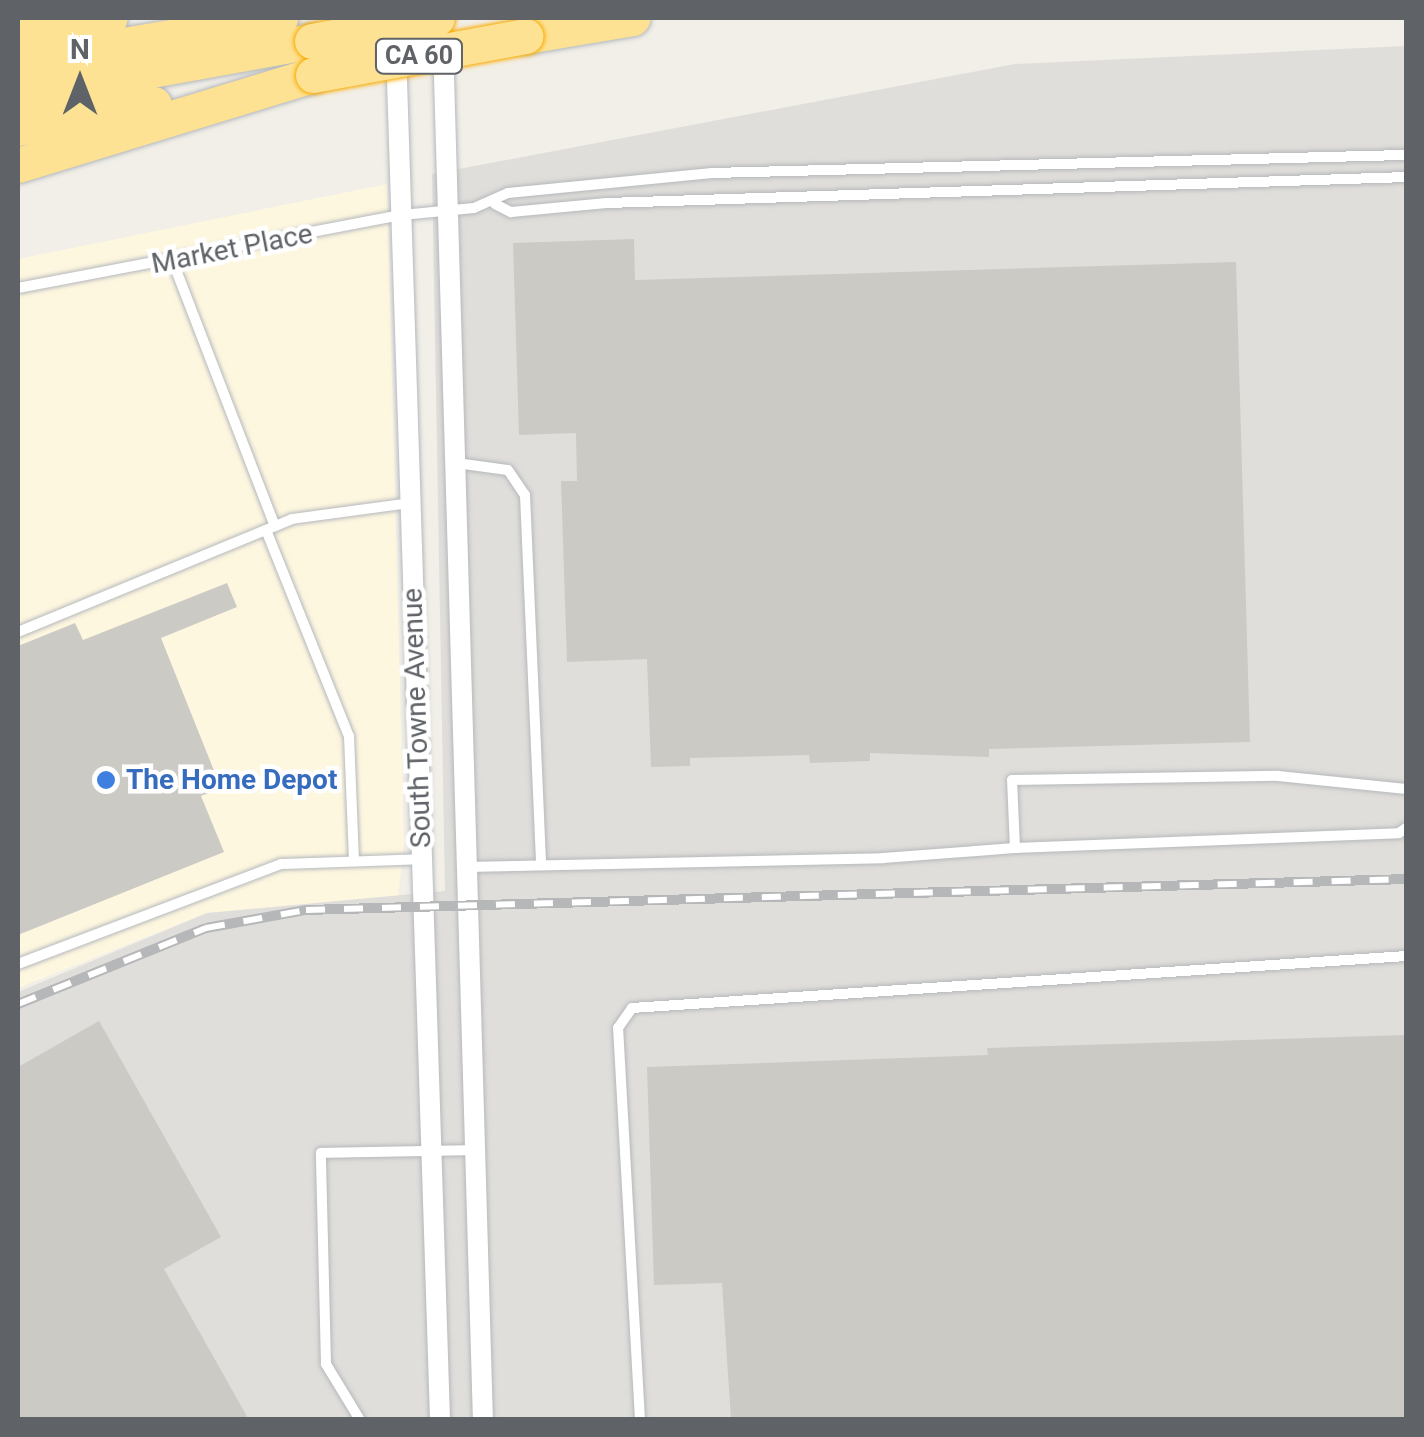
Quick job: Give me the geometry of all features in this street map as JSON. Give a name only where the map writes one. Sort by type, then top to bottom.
[{"type":"highway","points":[[18,34],[110,18]]},
{"type":"highway","points":[[18,64],[280,18]]},
{"type":"highway","points":[[18,166],[312,58],[440,18]]},
{"type":"highway","name":"CA 60","points":[[18,128],[312,58],[525,36],[633,18]]},
{"type":"highway","points":[[18,94],[312,58]]},
{"type":"street","name":"South Towne Avenue","points":[[395,18],[440,1420]]},
{"type":"street","name":"South Towne Avenue","points":[[440,18],[482,1420]]},
{"type":"lane","points":[[1406,155],[712,174],[508,194],[495,204],[511,212],[607,203],[1406,177]]},
{"type":"lane","name":"Market Place","points":[[18,288],[173,262],[402,214],[495,204]]},
{"type":"lane","points":[[173,262],[349,736],[354,862]]},
{"type":"lane","points":[[455,463],[508,470],[525,495],[541,865]]},
{"type":"lane","points":[[18,632],[292,519],[410,503]]},
{"type":"lane","points":[[1015,848],[1012,780],[1278,776],[1406,789]]},
{"type":"lane","points":[[466,867],[883,858],[1015,848],[1399,834],[1406,828]]},
{"type":"lane","points":[[18,964],[281,864],[422,858]]},
{"type":"lane","points":[[640,1420],[618,1028],[632,1008],[1406,956]]},
{"type":"lane","points":[[360,1420],[326,1364],[321,1152],[474,1150]]},
{"type":"shaded area","points":[[1406,46],[1406,1419],[18,1420],[18,992],[207,913],[445,891],[432,174],[1015,64]]},
{"type":"shaded area","points":[[387,184],[404,845],[398,896],[207,913],[18,988],[18,259]]},
{"type":"building","points":[[634,239],[635,280],[1236,262],[1250,742],[989,749],[989,757],[870,753],[870,761],[810,763],[809,755],[690,758],[690,766],[651,767],[647,659],[567,662],[561,481],[577,481],[576,433],[519,435],[513,243]]},
{"type":"building","name":"The Home Depot","points":[[227,583],[237,607],[161,638],[221,788],[201,796],[224,852],[18,935],[18,646],[75,623],[83,640]]},
{"type":"building","points":[[99,1021],[221,1237],[164,1269],[249,1420],[18,1420],[18,1067]]},
{"type":"building","points":[[1406,1035],[1406,1420],[731,1420],[722,1283],[654,1285],[647,1067],[988,1055],[987,1048]]},
{"type":"railway","points":[[18,1004],[206,928],[306,910],[1406,879]]},
{"type":"place","name":"The Home Depot","points":[[106,780]]}]
